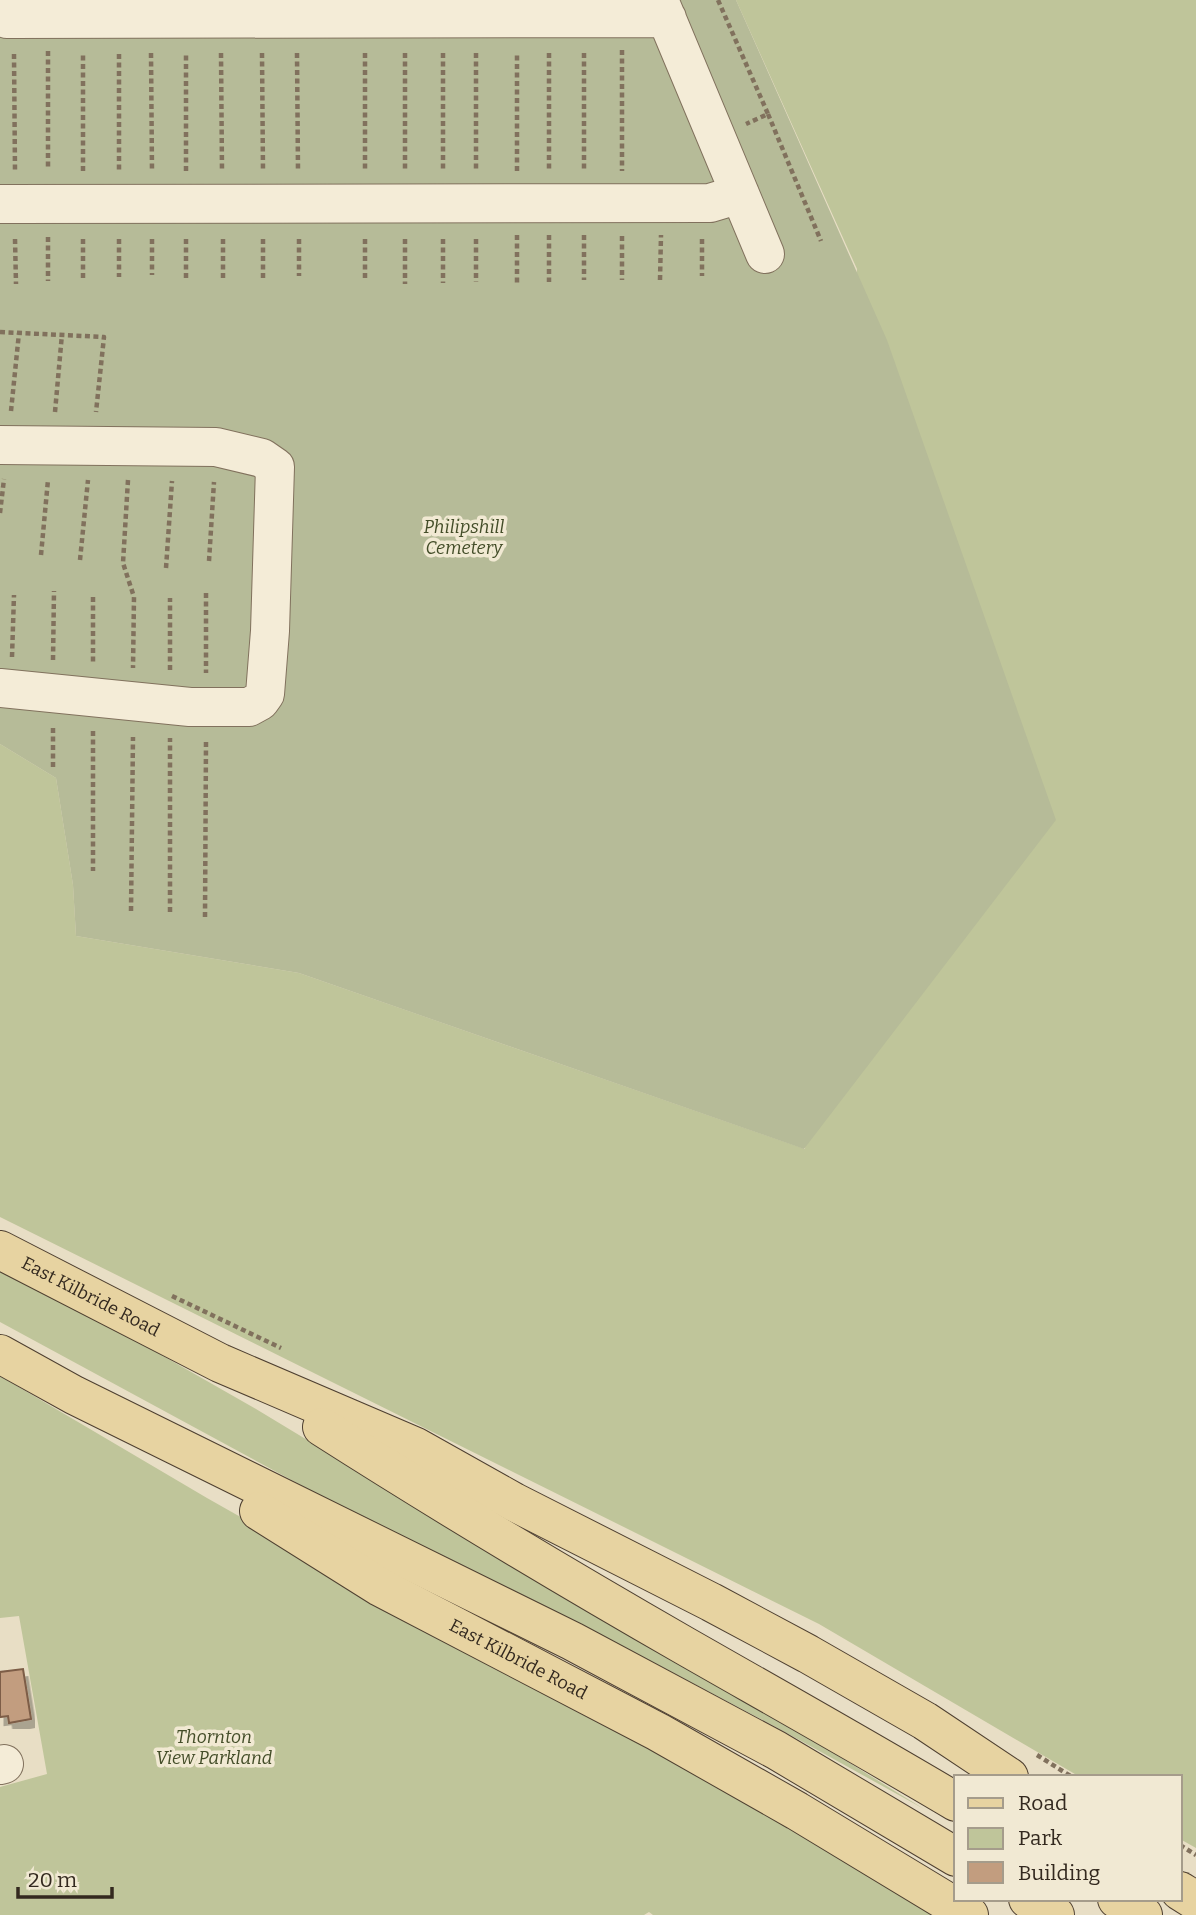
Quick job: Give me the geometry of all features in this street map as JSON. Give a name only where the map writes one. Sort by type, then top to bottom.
[{"type":"main road","name":"East Kilbride Road","points":[[0,1250],[220,1363],[416,1447],[514,1502],[711,1602],[925,1721],[1006,1775]]},
{"type":"main road","name":"East Kilbride Road","points":[[0,1354],[75,1395],[572,1641],[776,1750],[954,1856]]},
{"type":"main road","name":"East Kilbride Road","points":[[220,1363],[399,1476],[685,1646],[954,1801]]},
{"type":"main road","name":"East Kilbride Road","points":[[75,1395],[380,1587],[658,1732],[797,1811],[969,1915]]},
{"type":"main road","points":[[1031,1901],[1055,1915]]},
{"type":"main road","points":[[1120,1901],[1143,1915]]},
{"type":"lane","points":[[103,18],[622,18],[663,9],[765,254]]},
{"type":"lane","points":[[103,204],[710,203],[740,194]]},
{"type":"lane","points":[[0,445],[216,447],[262,458],[275,467],[270,631],[265,694],[260,701],[249,707],[188,706],[6,688]]},
{"type":"path","points":[[718,0],[821,241]]},
{"type":"path","points":[[103,18],[103,204],[119,277]]},
{"type":"path","points":[[83,280],[103,204],[103,18]]},
{"type":"path","points":[[103,18],[103,204],[152,275]]},
{"type":"path","points":[[48,281],[103,204],[103,18]]},
{"type":"path","points":[[16,284],[103,204],[103,18]]},
{"type":"path","points":[[103,18],[103,204],[186,278]]},
{"type":"path","points":[[103,18],[103,204]]},
{"type":"path","points":[[443,283],[460,204],[460,18]]},
{"type":"path","points":[[460,18],[460,204],[477,282]]},
{"type":"path","points":[[549,282],[550,18]]},
{"type":"path","points":[[517,285],[550,204],[550,18]]},
{"type":"path","points":[[550,18],[550,204],[584,280]]},
{"type":"path","points":[[622,18],[622,280]]},
{"type":"path","points":[[279,19],[281,204],[299,276]]},
{"type":"path","points":[[263,279],[281,204],[279,19]]},
{"type":"path","points":[[365,19],[365,281]]},
{"type":"path","points":[[405,19],[405,284]]},
{"type":"path","points":[[716,136],[768,114]]},
{"type":"path","points":[[660,280],[661,203]]},
{"type":"path","points":[[103,204],[223,279]]},
{"type":"path","points":[[166,568],[174,447]]},
{"type":"path","points":[[209,561],[216,447]]},
{"type":"path","points":[[170,912],[188,706],[206,593]]},
{"type":"path","points":[[6,688],[14,595]]},
{"type":"path","points":[[170,598],[188,706],[205,917]]},
{"type":"green space","name":"Philipshill Cemetery","points":[[0,0],[736,0],[887,340],[1056,820],[804,1149],[299,973],[76,936],[73,885],[56,778],[0,744]]},
{"type":"green space","points":[[736,0],[1196,0],[1196,1848],[1182,1840],[1182,1775],[1077,1775],[819,1624],[0,1217],[0,744],[56,778],[73,885],[76,936],[299,973],[805,1149],[857,269]]},
{"type":"green space","points":[[0,1270],[65,1300],[256,1409],[532,1576],[780,1720],[924,1809],[626,1648],[393,1535],[0,1322]]},
{"type":"green space","name":"Thornton View Parkland","points":[[0,1376],[207,1498],[880,1880],[935,1915],[653,1915],[649,1912],[644,1915],[0,1915],[0,1787],[47,1774],[19,1616],[0,1618]]},
{"type":"building","points":[[23,1669],[31,1719],[9,1723],[8,1716],[0,1717],[0,1672]]}]
